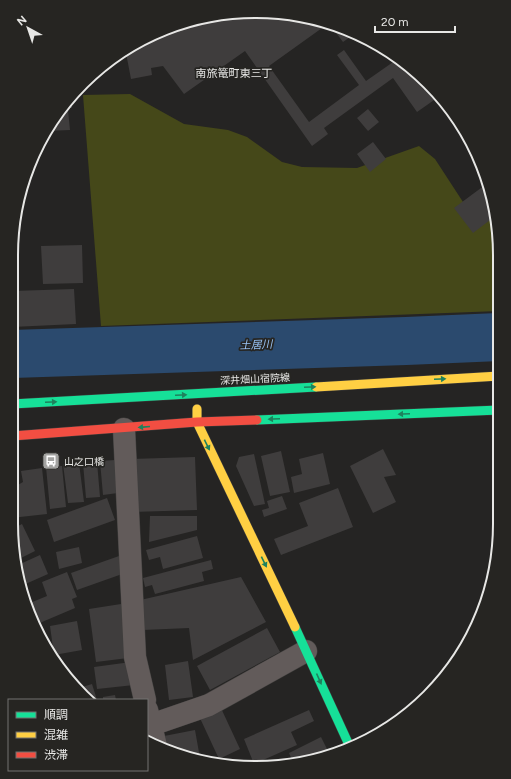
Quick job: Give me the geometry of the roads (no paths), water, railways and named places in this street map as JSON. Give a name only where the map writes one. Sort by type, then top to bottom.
[{"type":"main road","name":"深井畑山宿院線","points":[[18,404],[493,376]]},
{"type":"main road","points":[[197,394],[196,422],[306,651],[348,742]]},
{"type":"main road","points":[[18,436],[124,429],[196,422],[493,410]]},
{"type":"street","points":[[124,429],[135,657],[145,699]]},
{"type":"street","points":[[154,739],[149,716],[209,705],[306,651]]},
{"type":"waterway","name":"土居川","points":[[18,354],[493,337]]},
{"type":"place","name":"山之口橋","points":[[51,461]]},
{"type":"district","name":"南旅篭町東三丁","points":[[234,73]]}]
